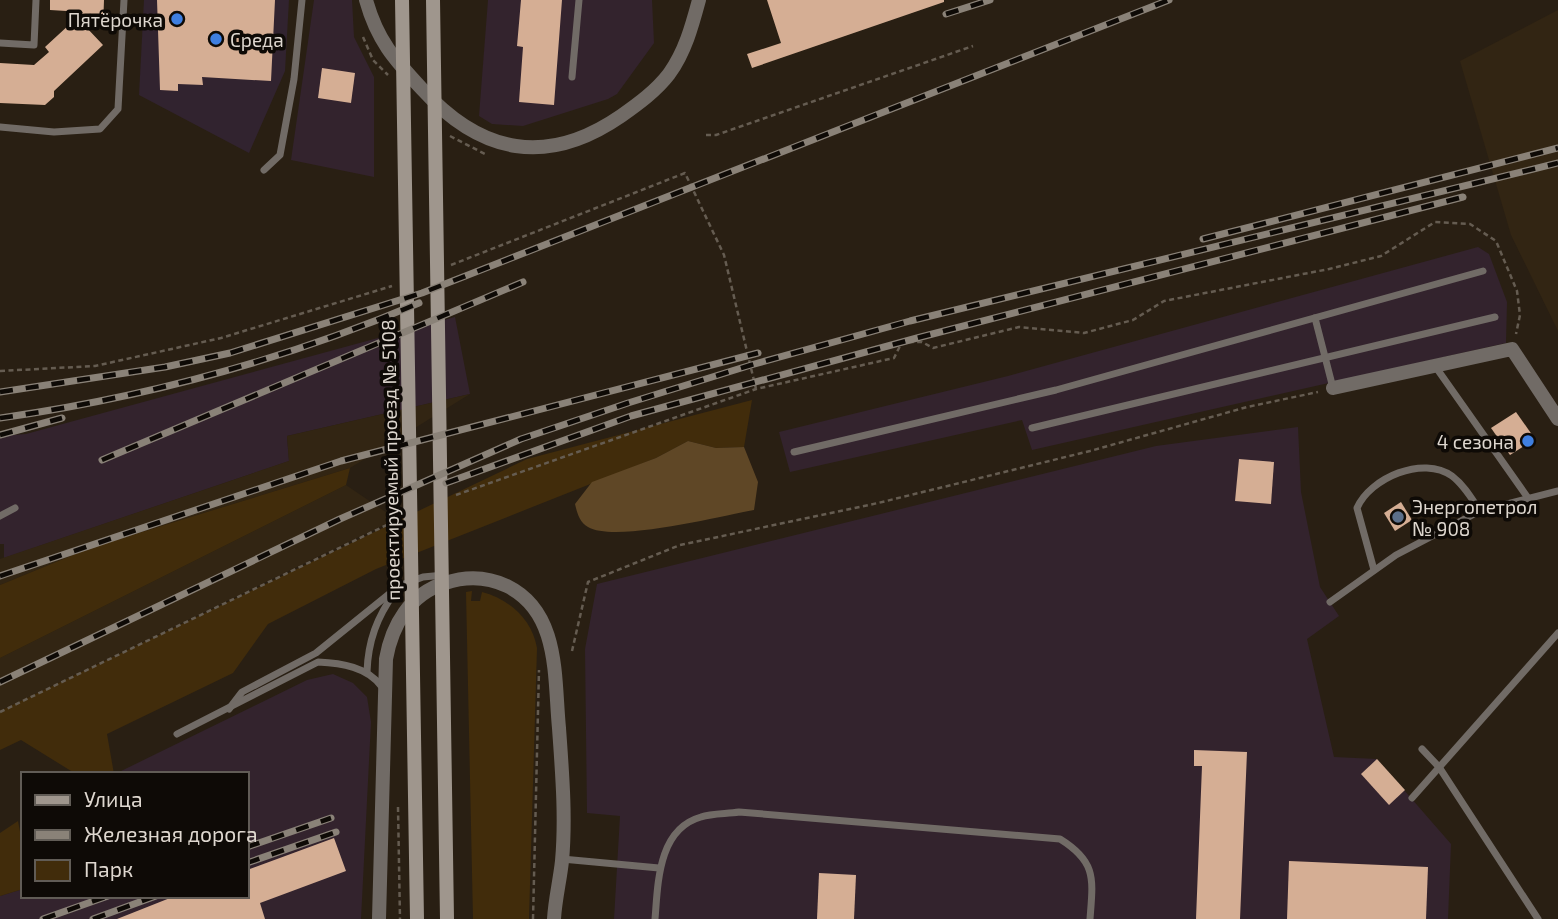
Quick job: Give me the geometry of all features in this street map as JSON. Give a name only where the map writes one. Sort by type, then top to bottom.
[{"type":"main road","points":[[432,4],[447,919]]},
{"type":"main road","name":"проектируемый проезд № 5108","points":[[402,5],[417,919]]},
{"type":"street","points":[[366,0],[380,40],[444,114],[480,136],[515,147],[531,148],[580,140],[605,127],[650,94],[678,59],[699,0]]},
{"type":"street","points":[[1333,388],[1512,349],[1558,419]]},
{"type":"street","points":[[379,919],[385,691],[389,643],[407,608],[429,590],[468,578],[499,582],[526,598],[548,634],[561,751],[562,859],[554,919]]},
{"type":"lane","points":[[0,43],[34,45],[36,0]]},
{"type":"lane","points":[[0,127],[54,132],[100,129],[118,109],[124,0]]},
{"type":"lane","points":[[264,170],[280,155],[294,79],[302,0]]},
{"type":"lane","points":[[572,77],[579,0]]},
{"type":"lane","points":[[794,452],[1056,390],[1483,271]]},
{"type":"lane","points":[[1032,428],[1495,317]]},
{"type":"lane","points":[[1315,318],[1333,388]]},
{"type":"lane","points":[[1434,366],[1528,498]]},
{"type":"lane","points":[[1374,570],[1357,508],[1370,488],[1386,479],[1430,467],[1451,475],[1480,511]]},
{"type":"lane","points":[[1330,601],[1374,570],[1480,511],[1558,491]]},
{"type":"lane","points":[[0,516],[15,508]]},
{"type":"lane","points":[[229,709],[242,692],[316,653],[397,587],[435,575],[468,578]]},
{"type":"lane","points":[[366,672],[368,650],[379,614],[397,587]]},
{"type":"lane","points":[[1412,799],[1558,633]]},
{"type":"lane","points":[[177,734],[318,662],[338,663],[366,672],[385,691]]},
{"type":"lane","points":[[1422,749],[1439,767],[1538,919]]},
{"type":"lane","points":[[654,919],[659,869],[677,830],[699,817],[739,812],[1060,839],[1081,851],[1093,876],[1090,919]]},
{"type":"lane","points":[[562,859],[659,869]]},
{"type":"path","points":[[359,29],[373,60],[389,77],[387,63]]},
{"type":"path","points":[[706,135],[716,135],[973,46]]},
{"type":"path","points":[[441,131],[470,148],[496,157]]},
{"type":"path","points":[[451,264],[685,173],[724,255],[756,389]]},
{"type":"path","points":[[455,496],[756,389],[894,358],[902,342],[922,342],[933,348],[1019,327],[1084,333],[1133,320],[1164,301],[1329,269],[1381,256],[1435,222],[1470,223],[1496,241],[1517,291],[1520,315],[1512,349]]},
{"type":"path","points":[[390,284],[391,298]]},
{"type":"path","points":[[0,371],[95,366],[123,360],[221,338],[396,285]]},
{"type":"path","points":[[391,339],[397,587]]},
{"type":"path","points":[[572,651],[587,582],[680,545],[878,503],[1090,451],[1247,407],[1333,388]]},
{"type":"path","points":[[0,712],[404,517]]},
{"type":"path","points":[[533,919],[539,668]]},
{"type":"path","points":[[398,795],[400,919]]},
{"type":"shaded area","points":[[144,0],[289,0],[285,71],[249,153],[139,95]]},
{"type":"shaded area","points":[[314,0],[352,0],[354,37],[374,77],[374,177],[291,160]]},
{"type":"shaded area","points":[[488,0],[652,0],[654,43],[617,94],[608,99],[523,126],[492,124],[479,116]]},
{"type":"shaded area","points":[[1558,10],[1558,331],[1511,235],[1460,61]]},
{"type":"shaded area","points":[[1478,247],[1489,254],[1507,302],[1506,343],[1032,450],[1022,420],[790,472],[779,432],[1008,376]]},
{"type":"shaded area","points":[[455,317],[470,394],[287,436],[289,461],[4,558],[4,544],[0,544],[0,436],[26,434]]},
{"type":"shaded area","points":[[470,394],[350,468],[90,548],[0,585],[0,559],[289,461],[287,436]]},
{"type":"shaded area","points":[[1298,427],[1301,492],[1320,587],[1339,616],[1307,639],[1334,757],[1377,759],[1451,844],[1448,919],[614,919],[620,816],[587,813],[585,649],[597,584],[1156,446]]},
{"type":"shaded area","points":[[688,441],[716,448],[744,447],[758,482],[754,510],[668,527],[621,532],[601,531],[582,522],[575,504],[592,482],[656,458]]},
{"type":"shaded area","points":[[346,485],[396,519],[0,711],[0,658]]},
{"type":"shaded area","points":[[333,674],[353,683],[367,697],[371,722],[361,919],[0,919],[0,896],[21,890],[21,898],[248,898],[248,772],[119,772],[307,680]]},
{"type":"green space","points":[[752,400],[744,447],[716,448],[688,441],[656,458],[376,569],[268,624],[233,673],[107,734],[114,772],[73,772],[21,740],[0,750],[0,711],[527,459]]},
{"type":"green space","points":[[350,468],[346,485],[0,658],[0,585],[90,548]]},
{"type":"green space","points":[[472,591],[471,601],[480,601],[482,592],[510,605],[518,612],[530,628],[537,648],[529,919],[473,919],[466,592]]},
{"type":"green space","points":[[18,821],[21,837],[21,890],[0,896],[0,833]]},
{"type":"building","points":[[50,0],[104,0],[103,28],[86,27],[103,45],[54,91],[54,97],[45,105],[0,103],[0,63],[34,65],[49,52],[45,47],[83,12],[50,10]]},
{"type":"building","name":"Среда","points":[[157,0],[275,0],[271,81],[202,77],[203,85],[178,84],[178,91],[160,90]]},
{"type":"building","points":[[521,0],[562,0],[554,105],[519,102],[523,47],[517,46]]},
{"type":"building","points":[[767,0],[944,2],[752,68],[747,54],[781,43]]},
{"type":"building","points":[[322,68],[355,73],[351,103],[318,98]]},
{"type":"building","points":[[1516,412],[1535,439],[1510,455],[1491,428]]},
{"type":"building","points":[[1239,459],[1274,462],[1271,504],[1235,501]]},
{"type":"building","name":"Энергопетрол № 908","points":[[1401,502],[1412,520],[1395,531],[1384,513]]},
{"type":"building","points":[[1194,750],[1247,752],[1240,919],[1196,919],[1202,766],[1194,766]]},
{"type":"building","points":[[1377,759],[1405,790],[1389,805],[1361,774]]},
{"type":"building","points":[[334,838],[346,871],[260,903],[265,919],[117,919],[170,898],[248,898],[248,870]]},
{"type":"building","points":[[1289,861],[1428,867],[1426,919],[1287,919]]},
{"type":"building","points":[[819,873],[856,875],[854,919],[817,919]]},
{"type":"railway","points":[[946,14],[990,0]]},
{"type":"railway","points":[[0,392],[165,367],[230,353],[422,293],[1169,0]]},
{"type":"railway","points":[[1203,239],[1558,148]]},
{"type":"railway","points":[[0,682],[340,519],[521,439],[628,403],[751,365],[910,321],[1558,163]]},
{"type":"railway","points":[[446,483],[631,416],[917,338],[1463,197]]},
{"type":"railway","points":[[102,460],[523,282]]},
{"type":"railway","points":[[0,418],[54,410],[214,374],[318,342],[419,303]]},
{"type":"railway","points":[[0,576],[341,461],[758,353]]},
{"type":"railway","points":[[0,435],[62,418]]},
{"type":"railway","points":[[248,847],[331,818]]},
{"type":"railway","points":[[248,863],[336,832]]},
{"type":"railway","points":[[43,919],[102,898]]},
{"type":"railway","points":[[93,919],[151,898]]},
{"type":"place","name":"Пятёрочка","points":[[177,19]]},
{"type":"place","name":"Среда","points":[[216,39]]},
{"type":"place","name":"4 сезона","points":[[1528,441]]},
{"type":"place","name":"Энергопетрол № 908","points":[[1398,517]]}]
